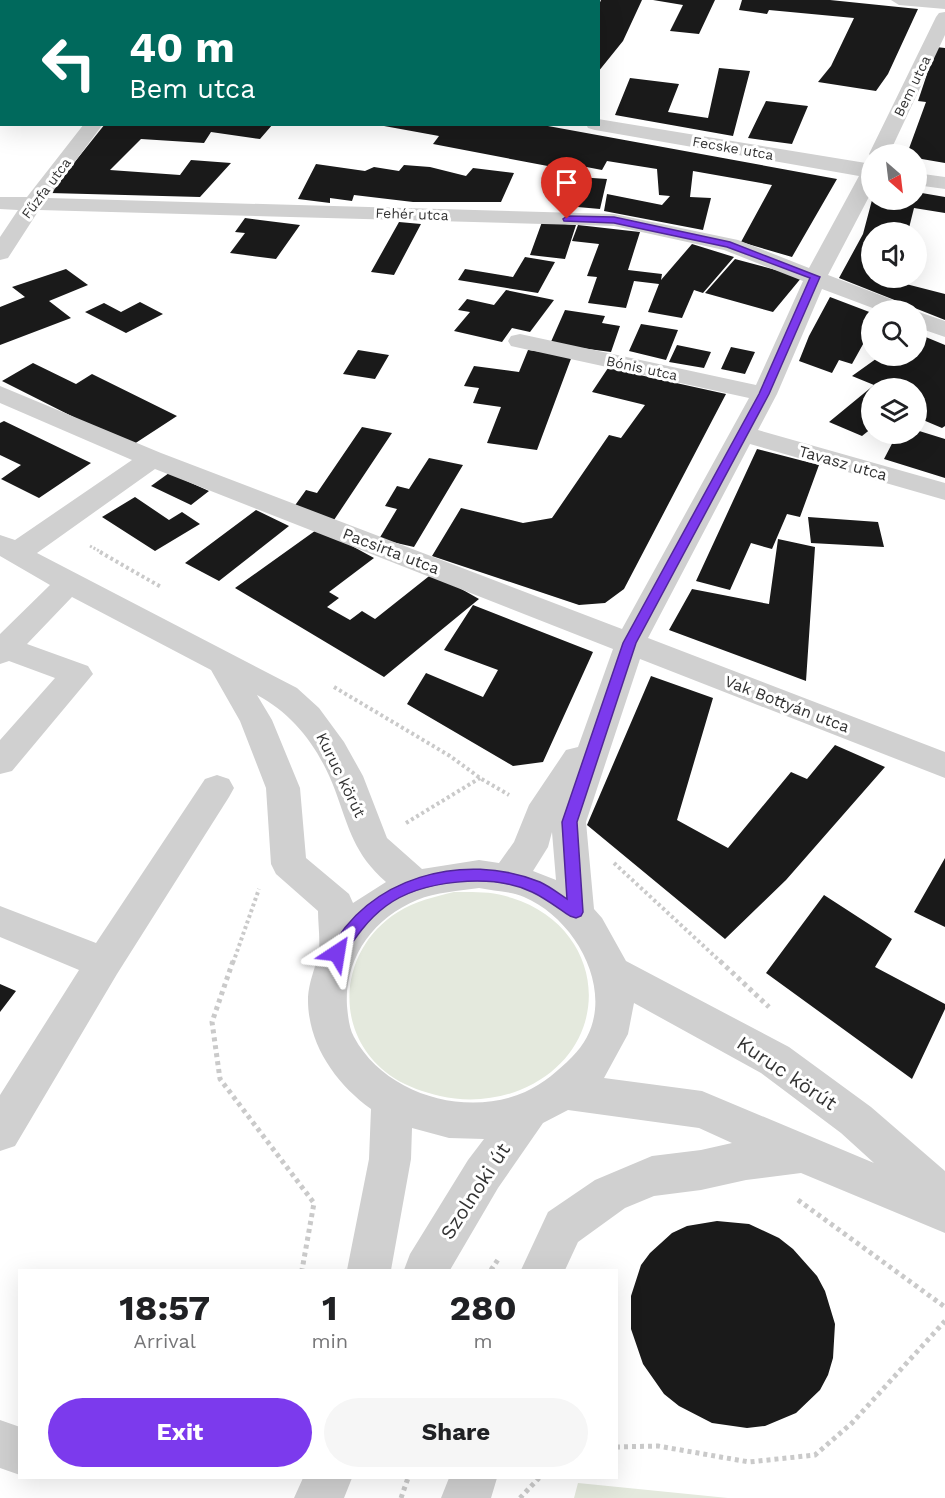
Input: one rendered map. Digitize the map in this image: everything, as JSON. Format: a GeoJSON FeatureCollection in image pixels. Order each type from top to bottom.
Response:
{"type":"FeatureCollection","features":[{"type":"Feature","properties":{"kind":"street"},"geometry":{"type":"LineString","coordinates":[[898,0],[945,4]]}},
{"type":"Feature","properties":{"kind":"street","name":"Bem utca"},"geometry":{"type":"LineString","coordinates":[[884,144],[945,17]]}},
{"type":"Feature","properties":{"kind":"street","name":"Fecske utca"},"geometry":{"type":"LineString","coordinates":[[600,125],[861,165]]}},
{"type":"Feature","properties":{"kind":"street","name":"Fűzfa utca"},"geometry":{"type":"LineString","coordinates":[[0,253],[33,204],[92,126]]}},
{"type":"Feature","properties":{"kind":"street"},"geometry":{"type":"LineString","coordinates":[[927,181],[945,183]]}},
{"type":"Feature","properties":{"kind":"street","name":"Bem utca"},"geometry":{"type":"LineString","coordinates":[[576,912],[569,822],[630,643],[764,394],[816,277],[861,190]]}},
{"type":"Feature","properties":{"kind":"street","name":"Fehér utca"},"geometry":{"type":"LineString","coordinates":[[0,203],[614,220],[730,245],[873,300]]}},
{"type":"Feature","properties":{"kind":"street"},"geometry":{"type":"LineString","coordinates":[[927,323],[945,330]]}},
{"type":"Feature","properties":{"kind":"street","name":"Bónis utca"},"geometry":{"type":"LineString","coordinates":[[520,341],[764,394]]}},
{"type":"Feature","properties":{"kind":"street","name":"Pacsirta utca"},"geometry":{"type":"LineString","coordinates":[[0,394],[152,459],[630,643]]}},
{"type":"Feature","properties":{"kind":"street","name":"Tavasz utca"},"geometry":{"type":"LineString","coordinates":[[741,433],[945,492]]}},
{"type":"Feature","properties":{"kind":"street"},"geometry":{"type":"LineString","coordinates":[[8,549],[152,459]]}},
{"type":"Feature","properties":{"kind":"street","name":"Kuruc körút"},"geometry":{"type":"LineString","coordinates":[[8,549],[286,696],[308,714],[327,740],[350,786],[372,844],[396,869],[415,884]]}},
{"type":"Feature","properties":{"kind":"street"},"geometry":{"type":"LineString","coordinates":[[0,762],[77,674],[3,650],[69,583]]}},
{"type":"Feature","properties":{"kind":"street","name":"Vak Bottyán utca"},"geometry":{"type":"LineString","coordinates":[[630,643],[945,765]]}},
{"type":"Feature","properties":{"kind":"street"},"geometry":{"type":"LineString","coordinates":[[222,663],[256,720],[283,788],[289,864],[336,905],[337,953],[327,993],[333,1034],[355,1072],[392,1102],[435,1119],[482,1122],[527,1113],[566,1091],[592,1065],[608,1035],[615,1003],[612,972],[601,945],[576,912],[536,887],[508,878],[479,874],[415,884],[382,900],[356,924],[337,953]]}},
{"type":"Feature","properties":{"kind":"street","name":"Bem utca"},"geometry":{"type":"LineString","coordinates":[[508,878],[530,847],[542,814],[602,723]]}},
{"type":"Feature","properties":{"kind":"street"},"geometry":{"type":"LineString","coordinates":[[0,1132],[104,963],[217,788]]}},
{"type":"Feature","properties":{"kind":"street"},"geometry":{"type":"LineString","coordinates":[[0,921],[104,963]]}},
{"type":"Feature","properties":{"kind":"street","name":"Kuruc körút"},"geometry":{"type":"LineString","coordinates":[[612,972],[775,1060],[856,1120],[945,1199]]}},
{"type":"Feature","properties":{"kind":"street"},"geometry":{"type":"LineString","coordinates":[[566,1091],[702,1110],[802,1154],[945,1212]]}},
{"type":"Feature","properties":{"kind":"street"},"geometry":{"type":"LineString","coordinates":[[369,1269],[390,1159],[392,1102]]}},
{"type":"Feature","properties":{"kind":"street","name":"Szolnoki út"},"geometry":{"type":"LineString","coordinates":[[427,1269],[483,1174],[527,1113]]}},
{"type":"Feature","properties":{"kind":"street"},"geometry":{"type":"LineString","coordinates":[[543,1269],[562,1227],[610,1194],[652,1176],[701,1170],[746,1160],[802,1154]]}},
{"type":"Feature","properties":{"kind":"street"},"geometry":{"type":"LineString","coordinates":[[0,1444],[18,1449]]}},
{"type":"Feature","properties":{"kind":"street"},"geometry":{"type":"LineString","coordinates":[[466,1498],[473,1479]]}},
{"type":"Feature","properties":{"kind":"path"},"geometry":{"type":"LineString","coordinates":[[326,682],[450,756],[515,799]]}},
{"type":"Feature","properties":{"kind":"path"},"geometry":{"type":"LineString","coordinates":[[404,824],[480,778]]}},
{"type":"Feature","properties":{"kind":"path"},"geometry":{"type":"LineString","coordinates":[[611,860],[773,1010]]}},
{"type":"Feature","properties":{"kind":"path"},"geometry":{"type":"LineString","coordinates":[[260,887],[212,1022],[220,1079],[314,1203],[302,1269]]}},
{"type":"Feature","properties":{"kind":"path"},"geometry":{"type":"LineString","coordinates":[[618,1447],[658,1446],[749,1462],[815,1455],[852,1423],[945,1321]]}},
{"type":"Feature","properties":{"kind":"path"},"geometry":{"type":"LineString","coordinates":[[401,1498],[408,1479]]}},
{"type":"Feature","properties":{"kind":"path"},"geometry":{"type":"LineString","coordinates":[[520,1498],[538,1479]]}},
{"type":"Feature","properties":{"kind":"shaded area"},"geometry":{"type":"Polygon","coordinates":[[[454,892],[498,894],[512,898],[544,914],[568,936],[583,962],[589,991],[585,1020],[573,1048],[551,1072],[520,1090],[501,1096],[460,1099],[410,1087],[394,1078],[374,1061],[359,1040],[351,1017],[350,994],[353,970],[363,948],[378,928],[411,905],[454,892]]]}},
{"type":"Feature","properties":{"kind":"shaded area"},"geometry":{"type":"Polygon","coordinates":[[[578,1483],[728,1498],[574,1498],[578,1483]]]}},
{"type":"Feature","properties":{"kind":"building"},"geometry":{"type":"Polygon","coordinates":[[[601,0],[642,0],[623,41],[600,70],[601,0]]]}},
{"type":"Feature","properties":{"kind":"building"},"geometry":{"type":"Polygon","coordinates":[[[653,0],[715,0],[699,34],[670,31],[683,5],[653,0]]]}},
{"type":"Feature","properties":{"kind":"building"},"geometry":{"type":"Polygon","coordinates":[[[742,0],[830,0],[918,9],[888,74],[876,91],[818,82],[831,66],[854,18],[769,10],[767,14],[739,10],[742,0]]]}},
{"type":"Feature","properties":{"kind":"building"},"geometry":{"type":"Polygon","coordinates":[[[936,47],[945,48],[945,163],[927,160],[927,144],[911,144],[926,102],[918,101],[936,47]]]}},
{"type":"Feature","properties":{"kind":"building"},"geometry":{"type":"Polygon","coordinates":[[[719,68],[750,71],[733,136],[615,115],[630,78],[679,84],[668,112],[708,118],[719,68]]]}},
{"type":"Feature","properties":{"kind":"building"},"geometry":{"type":"Polygon","coordinates":[[[766,101],[808,106],[792,144],[748,138],[766,101]]]}},
{"type":"Feature","properties":{"kind":"building"},"geometry":{"type":"Polygon","coordinates":[[[103,126],[271,126],[260,139],[211,132],[204,143],[141,139],[110,170],[180,175],[191,160],[231,163],[200,197],[50,193],[103,126]]]}},
{"type":"Feature","properties":{"kind":"building"},"geometry":{"type":"Polygon","coordinates":[[[384,126],[548,126],[837,179],[792,257],[741,242],[772,185],[693,171],[690,197],[711,198],[703,230],[604,211],[607,194],[662,205],[670,196],[659,195],[657,169],[607,161],[602,170],[555,161],[553,167],[433,144],[439,136],[384,126]]]}},
{"type":"Feature","properties":{"kind":"building"},"geometry":{"type":"Polygon","coordinates":[[[316,164],[365,171],[374,167],[399,171],[404,165],[430,167],[466,176],[473,168],[514,173],[501,202],[413,202],[354,195],[352,201],[330,198],[330,203],[298,199],[316,164]]]}},
{"type":"Feature","properties":{"kind":"building"},"geometry":{"type":"Polygon","coordinates":[[[563,176],[607,179],[600,209],[555,205],[563,176]]]}},
{"type":"Feature","properties":{"kind":"building"},"geometry":{"type":"Polygon","coordinates":[[[927,194],[945,197],[945,213],[926,210],[927,194]]]}},
{"type":"Feature","properties":{"kind":"building"},"geometry":{"type":"Polygon","coordinates":[[[869,210],[914,210],[910,222],[866,222],[869,210]]]}},
{"type":"Feature","properties":{"kind":"building"},"geometry":{"type":"Polygon","coordinates":[[[245,218],[300,225],[276,259],[230,253],[245,233],[235,232],[245,218]]]}},
{"type":"Feature","properties":{"kind":"building"},"geometry":{"type":"Polygon","coordinates":[[[399,222],[421,224],[394,275],[371,272],[399,222]]]}},
{"type":"Feature","properties":{"kind":"building"},"geometry":{"type":"Polygon","coordinates":[[[542,222],[576,225],[565,259],[530,255],[542,222]]]}},
{"type":"Feature","properties":{"kind":"building"},"geometry":{"type":"Polygon","coordinates":[[[578,225],[640,232],[628,270],[662,274],[661,280],[692,244],[734,257],[703,293],[694,290],[682,318],[648,312],[659,284],[634,281],[626,308],[588,303],[597,277],[587,276],[599,244],[572,241],[578,225]]]}},
{"type":"Feature","properties":{"kind":"building"},"geometry":{"type":"Polygon","coordinates":[[[861,238],[861,287],[839,278],[861,238]]]}},
{"type":"Feature","properties":{"kind":"building"},"geometry":{"type":"Polygon","coordinates":[[[525,257],[555,262],[538,293],[458,280],[465,269],[513,277],[525,257]]]}},
{"type":"Feature","properties":{"kind":"building"},"geometry":{"type":"Polygon","coordinates":[[[735,259],[802,277],[773,312],[705,293],[735,259]]]}},
{"type":"Feature","properties":{"kind":"building"},"geometry":{"type":"Polygon","coordinates":[[[66,269],[88,285],[49,301],[71,318],[0,345],[0,307],[25,297],[12,287],[66,269]]]}},
{"type":"Feature","properties":{"kind":"building"},"geometry":{"type":"Polygon","coordinates":[[[864,288],[922,288],[945,294],[945,320],[927,313],[927,300],[895,300],[864,288]]]}},
{"type":"Feature","properties":{"kind":"building"},"geometry":{"type":"Polygon","coordinates":[[[506,290],[554,300],[530,332],[512,328],[502,342],[454,331],[470,312],[458,310],[467,299],[494,305],[506,290]]]}},
{"type":"Feature","properties":{"kind":"building"},"geometry":{"type":"Polygon","coordinates":[[[830,297],[861,309],[861,348],[852,364],[839,360],[832,373],[799,361],[809,336],[830,297]]]}},
{"type":"Feature","properties":{"kind":"building"},"geometry":{"type":"Polygon","coordinates":[[[140,302],[163,314],[126,333],[85,312],[104,303],[121,312],[140,302]]]}},
{"type":"Feature","properties":{"kind":"building"},"geometry":{"type":"Polygon","coordinates":[[[565,310],[605,316],[602,323],[620,326],[611,352],[550,344],[565,310]]]}},
{"type":"Feature","properties":{"kind":"building"},"geometry":{"type":"Polygon","coordinates":[[[641,324],[678,330],[666,360],[629,351],[641,324]]]}},
{"type":"Feature","properties":{"kind":"building"},"geometry":{"type":"Polygon","coordinates":[[[927,338],[945,345],[945,426],[942,428],[927,422],[927,378],[861,380],[852,376],[866,366],[927,366],[927,338]]]}},
{"type":"Feature","properties":{"kind":"building"},"geometry":{"type":"Polygon","coordinates":[[[677,345],[711,352],[704,368],[669,362],[677,345]]]}},
{"type":"Feature","properties":{"kind":"building"},"geometry":{"type":"Polygon","coordinates":[[[731,347],[755,352],[745,374],[721,369],[731,347]]]}},
{"type":"Feature","properties":{"kind":"building"},"geometry":{"type":"Polygon","coordinates":[[[358,350],[389,355],[375,379],[343,374],[358,350]]]}},
{"type":"Feature","properties":{"kind":"building"},"geometry":{"type":"Polygon","coordinates":[[[528,350],[572,356],[537,450],[487,443],[501,407],[473,403],[479,388],[464,386],[474,366],[519,372],[528,350]]]}},
{"type":"Feature","properties":{"kind":"building"},"geometry":{"type":"Polygon","coordinates":[[[33,363],[76,384],[92,374],[177,416],[131,446],[2,381],[33,363]]]}},
{"type":"Feature","properties":{"kind":"building"},"geometry":{"type":"Polygon","coordinates":[[[608,368],[726,394],[624,589],[605,603],[579,605],[432,556],[461,508],[523,523],[552,518],[609,435],[621,438],[645,405],[592,392],[608,368]]]}},
{"type":"Feature","properties":{"kind":"building"},"geometry":{"type":"Polygon","coordinates":[[[861,396],[861,436],[829,422],[861,396]]]}},
{"type":"Feature","properties":{"kind":"building"},"geometry":{"type":"Polygon","coordinates":[[[4,421],[91,463],[39,498],[1,479],[21,465],[0,455],[0,423],[4,421]]]}},
{"type":"Feature","properties":{"kind":"building"},"geometry":{"type":"Polygon","coordinates":[[[362,427],[392,433],[334,520],[291,511],[306,490],[317,493],[362,427]]]}},
{"type":"Feature","properties":{"kind":"building"},"geometry":{"type":"Polygon","coordinates":[[[927,433],[945,439],[945,478],[884,459],[892,444],[927,444],[927,433]]]}},
{"type":"Feature","properties":{"kind":"building"},"geometry":{"type":"Polygon","coordinates":[[[757,449],[819,465],[800,517],[787,514],[772,549],[751,543],[730,590],[696,581],[757,449]]]}},
{"type":"Feature","properties":{"kind":"building"},"geometry":{"type":"Polygon","coordinates":[[[429,458],[463,465],[414,547],[379,539],[397,509],[385,506],[397,486],[409,489],[429,458]]]}},
{"type":"Feature","properties":{"kind":"building"},"geometry":{"type":"Polygon","coordinates":[[[169,473],[209,491],[191,505],[151,486],[169,473]]]}},
{"type":"Feature","properties":{"kind":"building"},"geometry":{"type":"Polygon","coordinates":[[[135,497],[169,520],[182,512],[200,524],[155,551],[102,517],[135,497]]]}},
{"type":"Feature","properties":{"kind":"building"},"geometry":{"type":"Polygon","coordinates":[[[256,510],[289,526],[219,581],[185,563],[256,510]]]}},
{"type":"Feature","properties":{"kind":"building"},"geometry":{"type":"Polygon","coordinates":[[[808,517],[878,522],[884,547],[811,543],[808,517]]]}},
{"type":"Feature","properties":{"kind":"building"},"geometry":{"type":"Polygon","coordinates":[[[319,528],[374,558],[329,592],[339,598],[327,607],[350,620],[362,611],[375,619],[433,573],[479,599],[384,677],[235,588],[319,528]]]}},
{"type":"Feature","properties":{"kind":"building"},"geometry":{"type":"Polygon","coordinates":[[[778,539],[815,547],[806,681],[669,630],[692,589],[769,604],[778,539]]]}},
{"type":"Feature","properties":{"kind":"building"},"geometry":{"type":"Polygon","coordinates":[[[473,605],[593,652],[543,762],[513,766],[407,704],[426,673],[483,697],[498,670],[444,650],[473,605]]]}},
{"type":"Feature","properties":{"kind":"building"},"geometry":{"type":"Polygon","coordinates":[[[651,676],[713,698],[677,820],[728,848],[791,772],[807,779],[835,745],[885,767],[786,880],[725,939],[587,825],[651,676]]]}},
{"type":"Feature","properties":{"kind":"building"},"geometry":{"type":"Polygon","coordinates":[[[945,858],[945,927],[914,912],[945,858]]]}},
{"type":"Feature","properties":{"kind":"building"},"geometry":{"type":"Polygon","coordinates":[[[824,895],[892,939],[875,967],[945,1004],[945,1009],[912,1079],[766,973],[824,895]]]}},
{"type":"Feature","properties":{"kind":"building"},"geometry":{"type":"Polygon","coordinates":[[[0,984],[16,991],[0,1012],[0,984]]]}},
{"type":"Feature","properties":{"kind":"building"},"geometry":{"type":"Polygon","coordinates":[[[717,1221],[749,1224],[779,1238],[793,1249],[817,1276],[825,1291],[835,1324],[833,1358],[820,1390],[796,1413],[765,1426],[747,1428],[712,1423],[679,1406],[664,1394],[643,1364],[631,1329],[631,1296],[641,1265],[650,1253],[672,1233],[687,1226],[717,1221]]]}},
{"type":"Feature","properties":{"kind":"route"},"geometry":{"type":"LineString","coordinates":[[337,953],[356,924],[382,900],[415,884],[479,874],[508,878],[536,887],[576,912],[569,822],[630,643],[764,394],[816,277],[730,245],[614,220],[567,219]]}}]}
